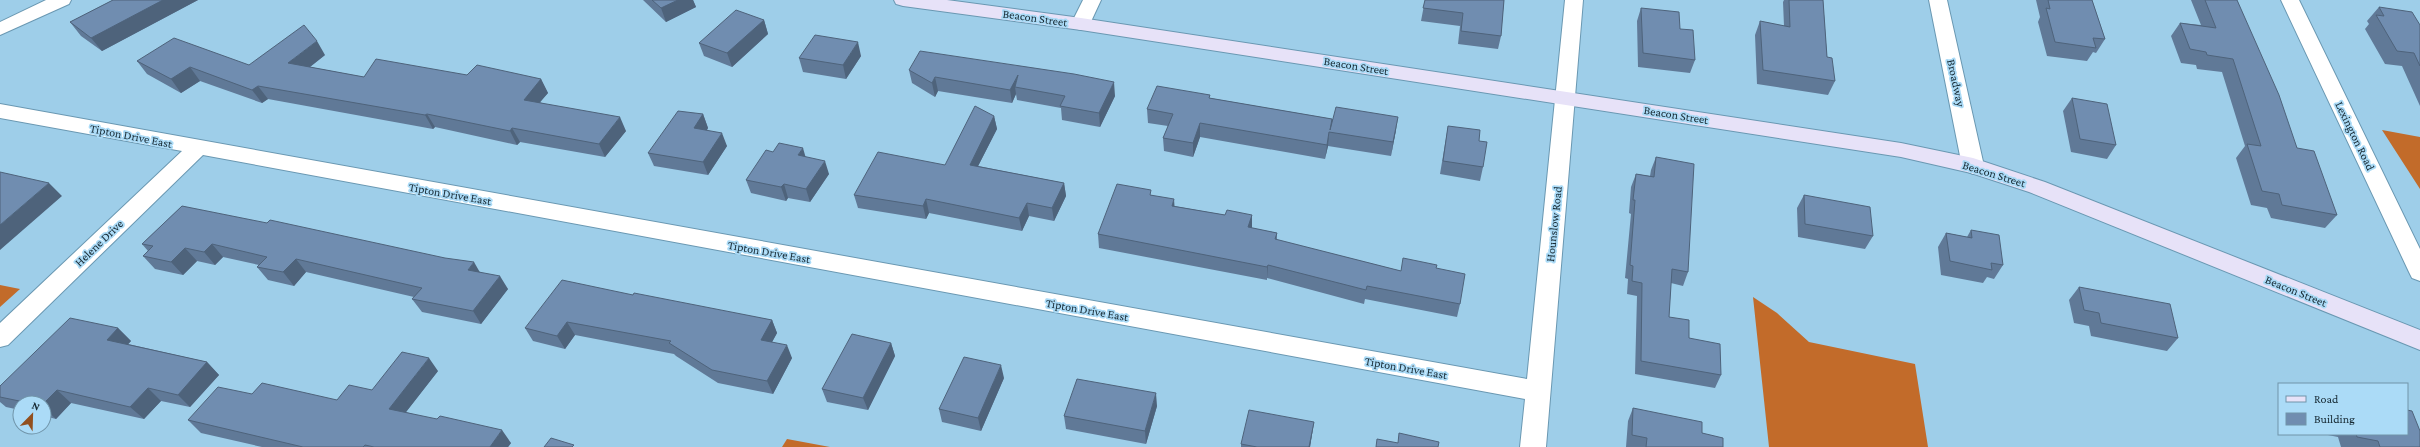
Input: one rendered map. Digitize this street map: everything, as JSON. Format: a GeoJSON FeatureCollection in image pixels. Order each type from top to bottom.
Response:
{"type":"FeatureCollection","features":[{"type":"Feature","properties":{"kind":"street"},"geometry":{"type":"LineString","coordinates":[[0,29],[62,0]]}},
{"type":"Feature","properties":{"kind":"street","name":"Beacon Street"},"geometry":{"type":"LineString","coordinates":[[903,0],[1081,24],[1566,97],[1901,150],[1973,166],[2037,187],[2184,244],[2420,340]]}},
{"type":"Feature","properties":{"kind":"street"},"geometry":{"type":"LineString","coordinates":[[1081,24],[1092,0]]}},
{"type":"Feature","properties":{"kind":"street","name":"Hounslow Road"},"geometry":{"type":"LineString","coordinates":[[1533,447],[1574,0]]}},
{"type":"Feature","properties":{"kind":"street","name":"Broadway"},"geometry":{"type":"LineString","coordinates":[[1938,0],[1973,166]]}},
{"type":"Feature","properties":{"kind":"street","name":"Lexington Road"},"geometry":{"type":"LineString","coordinates":[[2290,0],[2420,272]]}},
{"type":"Feature","properties":{"kind":"street","name":"Tipton Drive East"},"geometry":{"type":"LineString","coordinates":[[0,111],[1537,392]]}},
{"type":"Feature","properties":{"kind":"street","name":"Helene Drive"},"geometry":{"type":"LineString","coordinates":[[0,338],[198,148]]}},
{"type":"Feature","properties":{"kind":"shaded area"},"geometry":{"type":"Polygon","coordinates":[[[2382,130],[2420,137],[2420,189],[2382,130]]]}},
{"type":"Feature","properties":{"kind":"shaded area"},"geometry":{"type":"Polygon","coordinates":[[[0,285],[20,289],[0,307],[0,285]]]}},
{"type":"Feature","properties":{"kind":"shaded area"},"geometry":{"type":"Polygon","coordinates":[[[1753,297],[1777,313],[1809,342],[1915,364],[1928,447],[1769,447],[1753,297]]]}},
{"type":"Feature","properties":{"kind":"shaded area"},"geometry":{"type":"Polygon","coordinates":[[[787,439],[830,447],[782,447],[787,439]]]}},
{"type":"Feature","properties":{"kind":"building"},"geometry":{"type":"Polygon","coordinates":[[[113,0],[163,0],[91,38],[70,22],[113,0]]]}},
{"type":"Feature","properties":{"kind":"building"},"geometry":{"type":"Polygon","coordinates":[[[652,0],[678,0],[661,8],[652,0]]]}},
{"type":"Feature","properties":{"kind":"building"},"geometry":{"type":"Polygon","coordinates":[[[1425,0],[1504,0],[1501,36],[1461,31],[1463,13],[1423,8],[1425,0]]]}},
{"type":"Feature","properties":{"kind":"building"},"geometry":{"type":"Polygon","coordinates":[[[1789,0],[1823,0],[1827,57],[1832,58],[1835,81],[1763,70],[1760,21],[1790,27],[1789,0]]]}},
{"type":"Feature","properties":{"kind":"building"},"geometry":{"type":"Polygon","coordinates":[[[2048,0],[2092,0],[2105,39],[2093,38],[2096,48],[2055,42],[2046,8],[2050,9],[2048,0]]]}},
{"type":"Feature","properties":{"kind":"building"},"geometry":{"type":"Polygon","coordinates":[[[2205,0],[2237,0],[2279,95],[2297,148],[2314,151],[2337,215],[2282,205],[2279,194],[2262,191],[2247,144],[2261,146],[2233,59],[2207,55],[2206,52],[2190,49],[2180,23],[2216,28],[2205,0]]]}},
{"type":"Feature","properties":{"kind":"building"},"geometry":{"type":"Polygon","coordinates":[[[2379,7],[2412,12],[2420,25],[2420,66],[2414,53],[2397,51],[2376,15],[2384,16],[2379,7]]]}},
{"type":"Feature","properties":{"kind":"building"},"geometry":{"type":"Polygon","coordinates":[[[1641,8],[1679,12],[1680,29],[1693,30],[1695,60],[1643,53],[1641,8]]]}},
{"type":"Feature","properties":{"kind":"building"},"geometry":{"type":"Polygon","coordinates":[[[736,10],[764,20],[727,53],[699,43],[736,10]]]}},
{"type":"Feature","properties":{"kind":"building"},"geometry":{"type":"Polygon","coordinates":[[[304,25],[317,41],[288,63],[364,77],[376,59],[467,75],[477,65],[541,79],[524,100],[620,117],[599,144],[512,128],[510,131],[427,114],[425,115],[258,86],[252,90],[190,67],[171,79],[137,61],[174,38],[249,65],[304,25]]]}},
{"type":"Feature","properties":{"kind":"building"},"geometry":{"type":"Polygon","coordinates":[[[815,35],[858,42],[843,65],[799,58],[815,35]]]}},
{"type":"Feature","properties":{"kind":"building"},"geometry":{"type":"Polygon","coordinates":[[[920,51],[1074,74],[1114,82],[1099,113],[1060,106],[1065,96],[1015,87],[1018,75],[1010,90],[935,77],[932,83],[909,70],[920,51]]]}},
{"type":"Feature","properties":{"kind":"building"},"geometry":{"type":"Polygon","coordinates":[[[1157,86],[1210,95],[1209,98],[1332,119],[1330,130],[1336,107],[1398,117],[1393,142],[1329,132],[1327,145],[1200,123],[1193,143],[1163,138],[1173,114],[1147,109],[1157,86]]]}},
{"type":"Feature","properties":{"kind":"building"},"geometry":{"type":"Polygon","coordinates":[[[2072,98],[2107,104],[2116,145],[2080,139],[2072,98]]]}},
{"type":"Feature","properties":{"kind":"building"},"geometry":{"type":"Polygon","coordinates":[[[975,106],[994,116],[970,165],[1064,183],[1052,208],[1027,203],[1019,218],[926,199],[923,206],[854,195],[878,152],[945,165],[975,106]]]}},
{"type":"Feature","properties":{"kind":"building"},"geometry":{"type":"Polygon","coordinates":[[[678,111],[703,114],[694,128],[722,133],[703,162],[648,153],[678,111]]]}},
{"type":"Feature","properties":{"kind":"building"},"geometry":{"type":"Polygon","coordinates":[[[1448,126],[1480,130],[1479,141],[1487,142],[1483,167],[1443,161],[1448,126]]]}},
{"type":"Feature","properties":{"kind":"building"},"geometry":{"type":"Polygon","coordinates":[[[779,143],[803,148],[798,155],[825,161],[806,189],[784,184],[781,187],[746,180],[766,150],[773,152],[779,143]]]}},
{"type":"Feature","properties":{"kind":"building"},"geometry":{"type":"Polygon","coordinates":[[[1656,157],[1694,164],[1688,272],[1672,269],[1669,317],[1689,320],[1689,338],[1720,344],[1721,375],[1641,361],[1642,283],[1632,281],[1633,266],[1630,265],[1635,200],[1633,200],[1636,174],[1654,177],[1656,157]]]}},
{"type":"Feature","properties":{"kind":"building"},"geometry":{"type":"Polygon","coordinates":[[[0,172],[49,183],[0,225],[0,172]]]}},
{"type":"Feature","properties":{"kind":"building"},"geometry":{"type":"Polygon","coordinates":[[[1117,184],[1151,190],[1150,195],[1174,199],[1172,206],[1225,215],[1227,210],[1252,215],[1248,227],[1277,233],[1275,239],[1401,271],[1403,258],[1437,265],[1436,268],[1465,274],[1460,304],[1367,286],[1366,290],[1268,265],[1267,267],[1098,234],[1117,184]]]}},
{"type":"Feature","properties":{"kind":"building"},"geometry":{"type":"Polygon","coordinates":[[[1804,195],[1870,207],[1873,236],[1805,224],[1804,195]]]}},
{"type":"Feature","properties":{"kind":"building"},"geometry":{"type":"Polygon","coordinates":[[[182,206],[267,223],[270,220],[445,258],[474,262],[468,270],[500,276],[473,311],[412,299],[422,288],[296,259],[283,272],[257,267],[267,257],[212,244],[204,252],[185,248],[171,262],[143,256],[153,246],[142,244],[182,206]]]}},
{"type":"Feature","properties":{"kind":"building"},"geometry":{"type":"Polygon","coordinates":[[[1971,230],[1999,235],[2003,265],[1991,263],[1992,270],[1950,261],[1946,233],[1972,238],[1971,230]]]}},
{"type":"Feature","properties":{"kind":"building"},"geometry":{"type":"Polygon","coordinates":[[[562,280],[633,295],[634,293],[772,320],[761,340],[787,345],[767,381],[712,370],[669,343],[671,341],[567,322],[557,336],[525,328],[562,280]]]}},
{"type":"Feature","properties":{"kind":"building"},"geometry":{"type":"Polygon","coordinates":[[[2079,287],[2170,304],[2178,338],[2101,323],[2099,313],[2084,310],[2079,287]]]}},
{"type":"Feature","properties":{"kind":"building"},"geometry":{"type":"Polygon","coordinates":[[[70,318],[118,328],[107,340],[207,362],[178,395],[148,388],[130,407],[57,390],[52,395],[12,395],[12,399],[0,397],[0,386],[70,318]]]}},
{"type":"Feature","properties":{"kind":"building"},"geometry":{"type":"Polygon","coordinates":[[[852,334],[891,343],[863,398],[822,389],[852,334]]]}},
{"type":"Feature","properties":{"kind":"building"},"geometry":{"type":"Polygon","coordinates":[[[402,352],[429,358],[389,409],[437,419],[440,416],[502,430],[490,447],[374,447],[365,445],[363,447],[303,447],[188,420],[218,387],[252,394],[262,383],[337,400],[349,385],[372,390],[402,352]]]}},
{"type":"Feature","properties":{"kind":"building"},"geometry":{"type":"Polygon","coordinates":[[[964,357],[1001,365],[978,418],[939,409],[964,357]]]}},
{"type":"Feature","properties":{"kind":"building"},"geometry":{"type":"Polygon","coordinates":[[[1077,379],[1156,393],[1145,431],[1064,416],[1077,379]]]}},
{"type":"Feature","properties":{"kind":"building"},"geometry":{"type":"Polygon","coordinates":[[[1633,408],[1702,422],[1702,433],[1723,438],[1723,447],[1646,447],[1647,438],[1632,435],[1633,408]]]}},
{"type":"Feature","properties":{"kind":"building"},"geometry":{"type":"Polygon","coordinates":[[[1249,410],[1314,422],[1309,447],[1257,447],[1241,444],[1249,410]]]}},
{"type":"Feature","properties":{"kind":"building"},"geometry":{"type":"Polygon","coordinates":[[[2408,410],[2412,411],[2420,431],[2420,447],[2380,447],[2378,441],[2357,437],[2356,435],[2408,435],[2408,410]]]}},
{"type":"Feature","properties":{"kind":"building"},"geometry":{"type":"Polygon","coordinates":[[[1399,433],[1439,442],[1438,447],[1376,447],[1377,439],[1398,443],[1399,433]]]}},
{"type":"Feature","properties":{"kind":"building"},"geometry":{"type":"Polygon","coordinates":[[[551,438],[574,445],[572,447],[544,447],[551,438]]]}}]}
